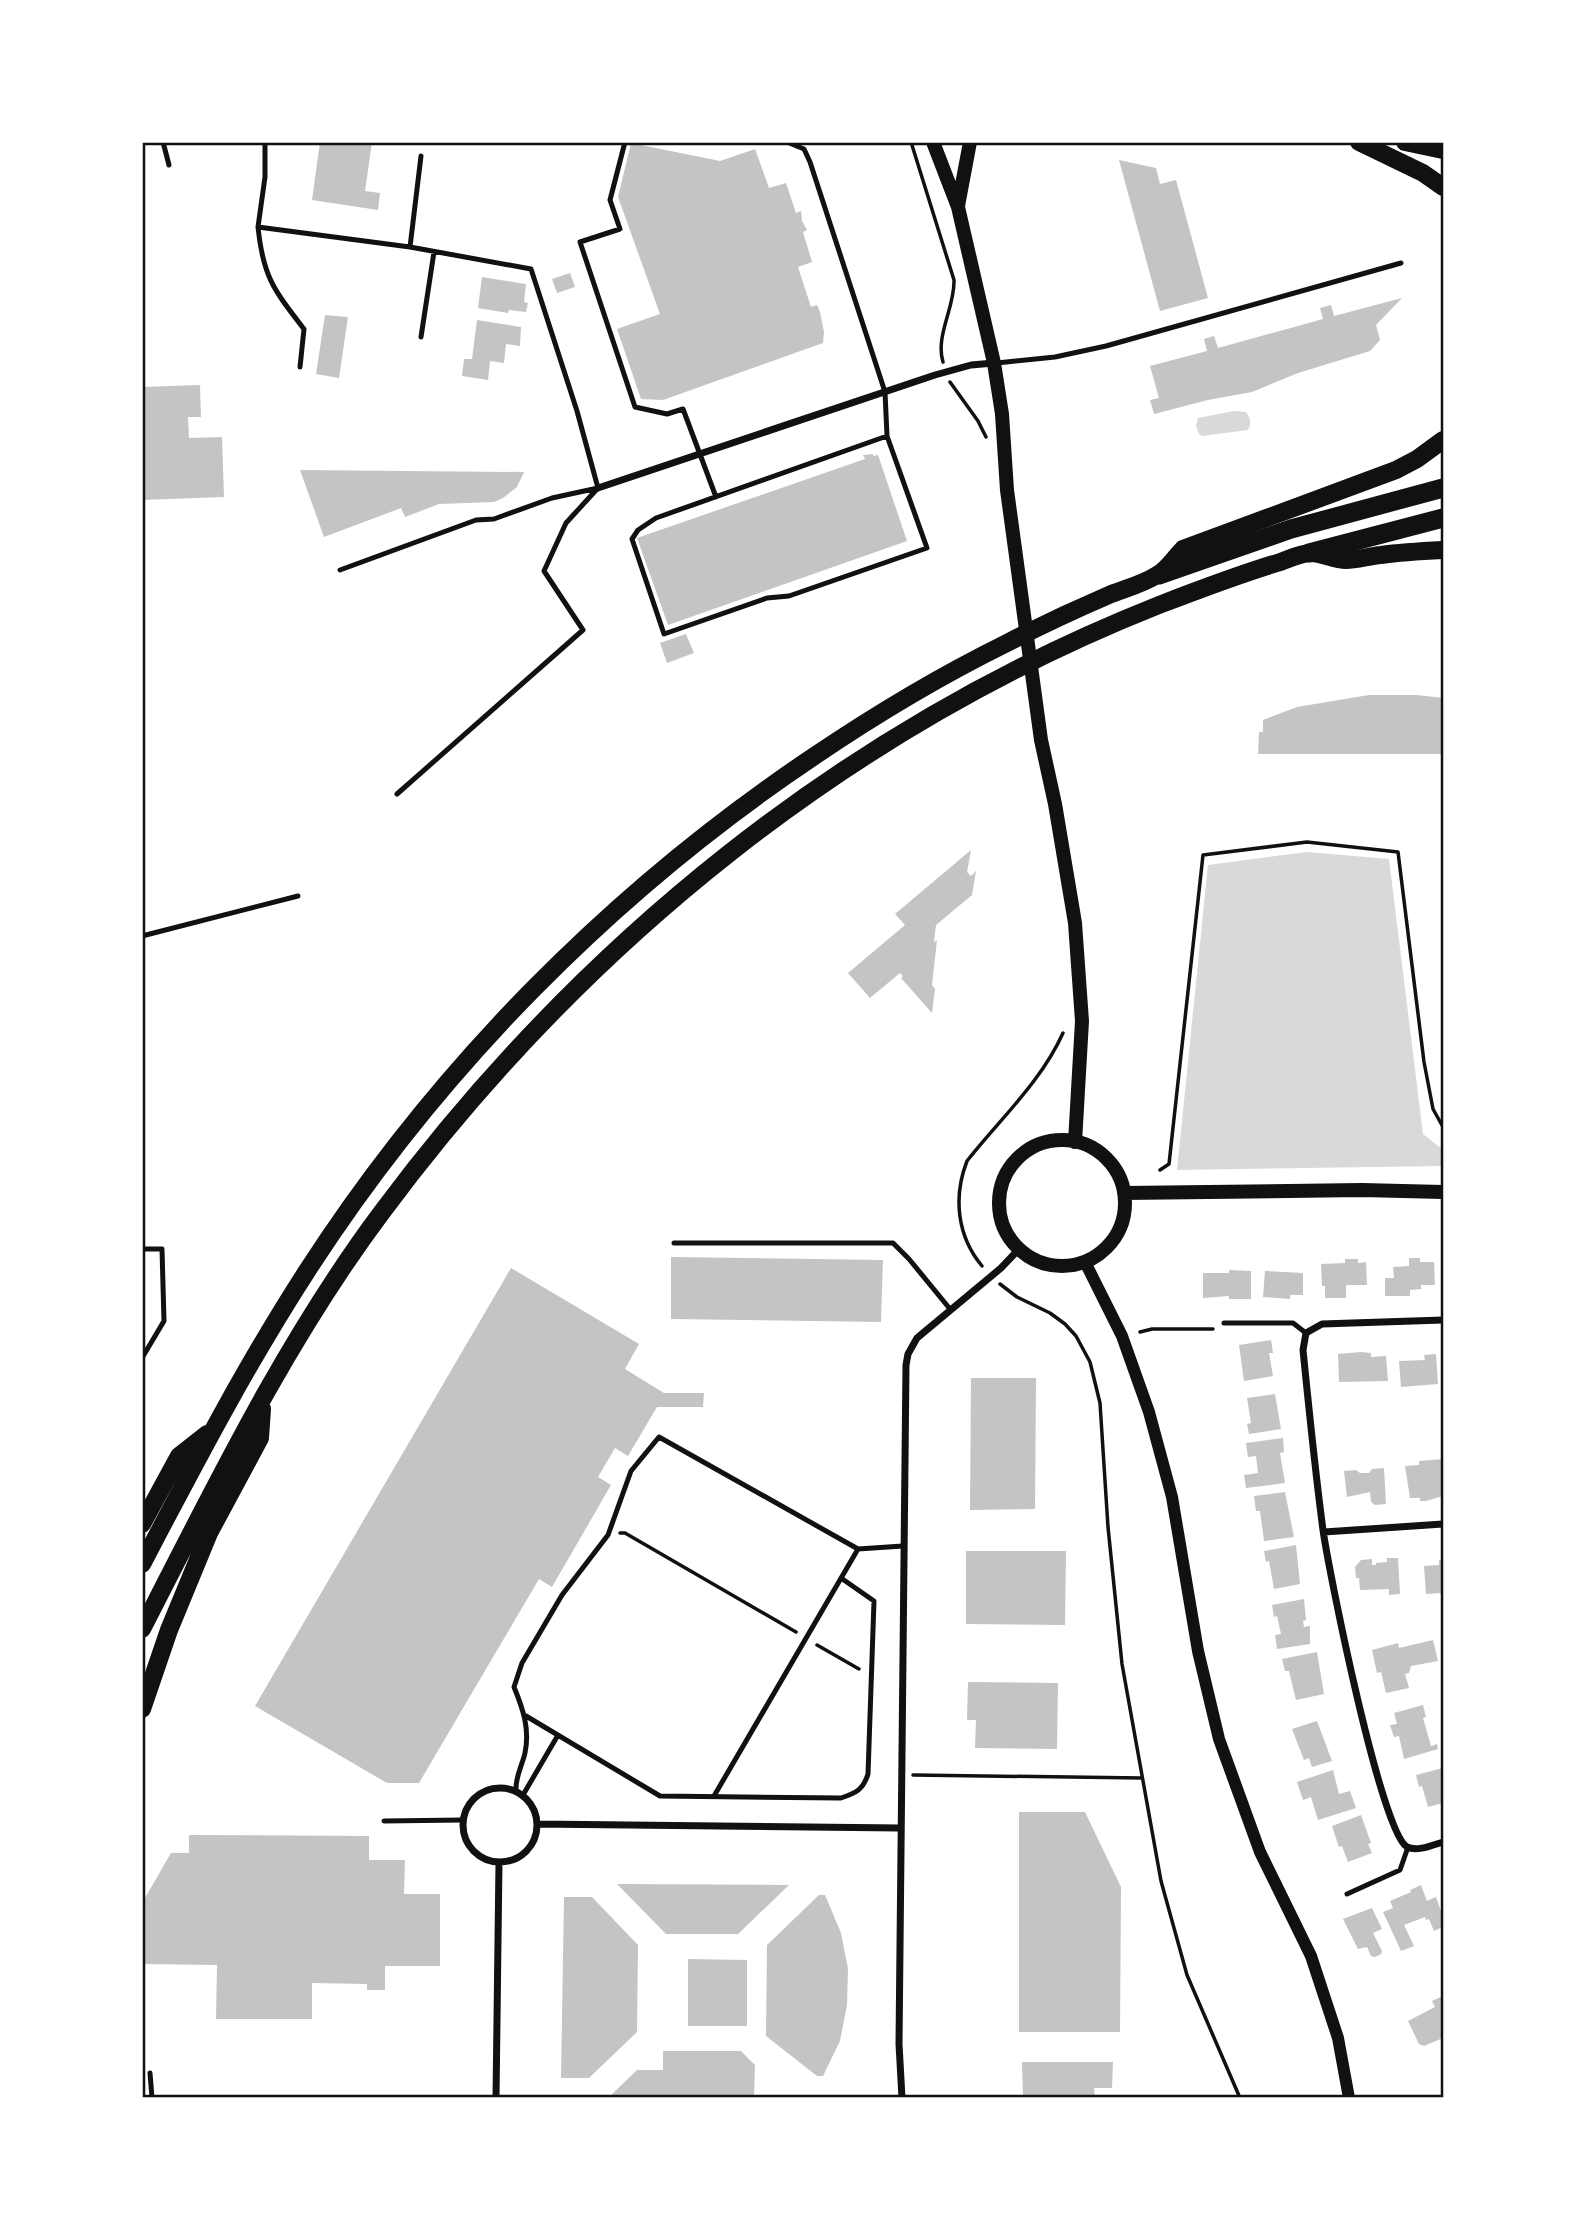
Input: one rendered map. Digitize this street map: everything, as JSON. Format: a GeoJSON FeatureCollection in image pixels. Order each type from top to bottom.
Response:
{"type":"FeatureCollection","features":[{"type":"Feature","properties":{"kind":"highway"},"geometry":{"type":"LineString","coordinates":[[1359,142],[1423,173],[1443,187]]}},
{"type":"Feature","properties":{"kind":"highway"},"geometry":{"type":"LineString","coordinates":[[1405,142],[1443,150]]}},
{"type":"Feature","properties":{"kind":"highway"},"geometry":{"type":"LineString","coordinates":[[1159,575],[1183,549],[1396,470],[1443,440]]}},
{"type":"Feature","properties":{"kind":"highway"},"geometry":{"type":"LineString","coordinates":[[142,1564],[213,1430],[307,1271],[379,1168],[474,1053],[611,913],[671,862],[769,787],[854,730],[1006,643],[1070,612],[1159,575],[1291,529],[1443,488]]}},
{"type":"Feature","properties":{"kind":"highway"},"geometry":{"type":"LineString","coordinates":[[142,1629],[232,1456],[298,1338],[381,1213],[460,1112],[517,1048],[592,971],[691,884],[824,783],[933,715],[1002,677],[1144,611],[1250,571],[1443,518]]}},
{"type":"Feature","properties":{"kind":"highway"},"geometry":{"type":"LineString","coordinates":[[1309,553],[1344,560],[1443,550]]}},
{"type":"Feature","properties":{"kind":"highway"},"geometry":{"type":"LineString","coordinates":[[142,1709],[169,1630],[209,1533],[260,1438],[262,1404]]}},
{"type":"Feature","properties":{"kind":"highway"},"geometry":{"type":"LineString","coordinates":[[142,1524],[179,1456],[213,1430]]}},
{"type":"Feature","properties":{"kind":"main road"},"geometry":{"type":"LineString","coordinates":[[933,142],[958,207],[994,363],[1002,414],[1007,490],[1041,740],[1076,923],[1082,1021],[1075,1142]]}},
{"type":"Feature","properties":{"kind":"main road"},"geometry":{"type":"LineString","coordinates":[[958,207],[970,142]]}},
{"type":"Feature","properties":{"kind":"main road"},"geometry":{"type":"LineString","coordinates":[[1052,1140],[1075,1142],[1093,1148],[1108,1160],[1119,1175],[1125,1193],[1124,1214],[1117,1234],[1103,1251],[1085,1262],[1068,1266],[1050,1265],[1033,1259],[1018,1249],[1005,1230],[999,1207],[1002,1184],[1013,1164],[1030,1149],[1052,1140]]}},
{"type":"Feature","properties":{"kind":"main road"},"geometry":{"type":"LineString","coordinates":[[1125,1193],[1443,1192]]}},
{"type":"Feature","properties":{"kind":"street"},"geometry":{"type":"LineString","coordinates":[[598,488],[945,372],[971,365],[994,363]]}},
{"type":"Feature","properties":{"kind":"street"},"geometry":{"type":"LineString","coordinates":[[902,2098],[899,2044],[900,1775],[905,1381],[908,1354],[917,1338],[991,1276],[1018,1249]]}},
{"type":"Feature","properties":{"kind":"street"},"geometry":{"type":"LineString","coordinates":[[1085,1262],[1122,1336],[1149,1412],[1172,1497],[1198,1651],[1219,1739],[1260,1852],[1311,1956],[1338,2038],[1349,2098]]}},
{"type":"Feature","properties":{"kind":"street"},"geometry":{"type":"LineString","coordinates":[[1443,1320],[1322,1324],[1306,1333],[1303,1350],[1324,1532],[1351,1671],[1380,1786],[1401,1840],[1408,1847],[1418,1849],[1443,1842]]}},
{"type":"Feature","properties":{"kind":"street"},"geometry":{"type":"LineString","coordinates":[[1324,1532],[1443,1524]]}},
{"type":"Feature","properties":{"kind":"street"},"geometry":{"type":"LineString","coordinates":[[495,1787],[520,1793],[534,1808],[537,1824],[536,1837],[524,1853],[513,1860],[499,1863],[474,1852],[463,1834],[467,1807],[482,1792],[495,1787]]}},
{"type":"Feature","properties":{"kind":"street"},"geometry":{"type":"LineString","coordinates":[[537,1824],[900,1828]]}},
{"type":"Feature","properties":{"kind":"street"},"geometry":{"type":"LineString","coordinates":[[496,2098],[499,1863]]}},
{"type":"Feature","properties":{"kind":"lane"},"geometry":{"type":"LineString","coordinates":[[163,142],[169,165]]}},
{"type":"Feature","properties":{"kind":"lane"},"geometry":{"type":"LineString","coordinates":[[265,142],[265,177],[258,227],[261,258],[274,290],[304,329],[300,367]]}},
{"type":"Feature","properties":{"kind":"lane"},"geometry":{"type":"LineString","coordinates":[[625,142],[610,200],[620,229],[580,242],[635,407],[667,414],[683,409],[716,497]]}},
{"type":"Feature","properties":{"kind":"lane"},"geometry":{"type":"LineString","coordinates":[[787,142],[804,149],[810,162],[885,392],[887,436],[927,548],[789,596],[767,598],[664,634],[632,539],[638,530],[656,518],[887,436]]}},
{"type":"Feature","properties":{"kind":"lane"},"geometry":{"type":"LineString","coordinates":[[410,247],[421,156]]}},
{"type":"Feature","properties":{"kind":"lane"},"geometry":{"type":"LineString","coordinates":[[258,227],[410,247],[531,269],[577,411],[598,488]]}},
{"type":"Feature","properties":{"kind":"lane"},"geometry":{"type":"LineString","coordinates":[[421,337],[433,252]]}},
{"type":"Feature","properties":{"kind":"lane"},"geometry":{"type":"LineString","coordinates":[[994,363],[1055,358],[1106,346],[1401,263]]}},
{"type":"Feature","properties":{"kind":"lane"},"geometry":{"type":"LineString","coordinates":[[340,570],[476,520],[494,519],[552,498],[598,488]]}},
{"type":"Feature","properties":{"kind":"lane"},"geometry":{"type":"LineString","coordinates":[[397,794],[583,630],[544,571],[566,523],[598,488]]}},
{"type":"Feature","properties":{"kind":"lane"},"geometry":{"type":"LineString","coordinates":[[142,936],[298,895]]}},
{"type":"Feature","properties":{"kind":"lane"},"geometry":{"type":"LineString","coordinates":[[674,1243],[892,1243],[909,1259],[950,1309]]}},
{"type":"Feature","properties":{"kind":"lane"},"geometry":{"type":"LineString","coordinates":[[142,1249],[162,1249],[164,1321],[142,1358]]}},
{"type":"Feature","properties":{"kind":"lane"},"geometry":{"type":"LineString","coordinates":[[1224,1323],[1293,1323],[1306,1333]]}},
{"type":"Feature","properties":{"kind":"lane"},"geometry":{"type":"LineString","coordinates":[[520,1793],[515,1782],[526,1751],[526,1716],[514,1687],[522,1663],[562,1595],[608,1535],[631,1471],[659,1437],[858,1549],[903,1546]]}},
{"type":"Feature","properties":{"kind":"lane"},"geometry":{"type":"LineString","coordinates":[[714,1796],[858,1549]]}},
{"type":"Feature","properties":{"kind":"lane"},"geometry":{"type":"LineString","coordinates":[[526,1716],[660,1796],[841,1798],[858,1792],[868,1774],[874,1601],[841,1578]]}},
{"type":"Feature","properties":{"kind":"lane"},"geometry":{"type":"LineString","coordinates":[[520,1793],[558,1735]]}},
{"type":"Feature","properties":{"kind":"lane"},"geometry":{"type":"LineString","coordinates":[[384,1821],[463,1820]]}},
{"type":"Feature","properties":{"kind":"lane"},"geometry":{"type":"LineString","coordinates":[[1347,1894],[1400,1870],[1408,1847]]}},
{"type":"Feature","properties":{"kind":"lane"},"geometry":{"type":"LineString","coordinates":[[150,2073],[152,2098]]}},
{"type":"Feature","properties":{"kind":"path"},"geometry":{"type":"LineString","coordinates":[[911,142],[954,280],[953,302],[940,351],[945,372],[953,389],[982,428],[988,445]]}},
{"type":"Feature","properties":{"kind":"path"},"geometry":{"type":"LineString","coordinates":[[1160,1170],[1169,1164],[1203,855],[1307,842],[1398,852],[1424,1062],[1433,1109],[1443,1127]]}},
{"type":"Feature","properties":{"kind":"path"},"geometry":{"type":"LineString","coordinates":[[1064,1032],[1055,1052],[1028,1089],[967,1161],[962,1175],[959,1215],[963,1233],[974,1256],[991,1276],[1017,1297],[1050,1313],[1065,1324],[1076,1336],[1090,1362],[1100,1403],[1108,1527],[1122,1664],[1161,1881],[1187,1975],[1240,2098]]}},
{"type":"Feature","properties":{"kind":"path"},"geometry":{"type":"LineString","coordinates":[[1140,1332],[1152,1329],[1214,1329],[1224,1323]]}},
{"type":"Feature","properties":{"kind":"path"},"geometry":{"type":"LineString","coordinates":[[608,1535],[625,1533],[871,1676]]}},
{"type":"Feature","properties":{"kind":"path"},"geometry":{"type":"LineString","coordinates":[[900,1775],[1142,1778]]}},
{"type":"Feature","properties":{"kind":"shaded area"},"geometry":{"type":"Polygon","coordinates":[[[1234,411],[1246,412],[1249,416],[1248,430],[1202,436],[1199,434],[1196,426],[1198,418],[1234,411]]]}},
{"type":"Feature","properties":{"kind":"shaded area"},"geometry":{"type":"Polygon","coordinates":[[[1307,852],[1389,859],[1423,1134],[1442,1149],[1443,1166],[1177,1170],[1208,865],[1307,852]]]}},
{"type":"Feature","properties":{"kind":"building"},"geometry":{"type":"Polygon","coordinates":[[[320,142],[372,142],[365,191],[380,193],[378,210],[312,200],[320,142]]]}},
{"type":"Feature","properties":{"kind":"building"},"geometry":{"type":"Polygon","coordinates":[[[631,143],[720,161],[755,149],[769,188],[786,183],[796,213],[801,211],[807,230],[803,232],[812,262],[798,267],[811,307],[817,305],[820,312],[823,343],[663,400],[641,399],[617,329],[660,314],[618,197],[631,143]]]}},
{"type":"Feature","properties":{"kind":"building"},"geometry":{"type":"Polygon","coordinates":[[[1119,160],[1156,168],[1160,184],[1176,180],[1208,298],[1160,311],[1119,160]]]}},
{"type":"Feature","properties":{"kind":"building"},"geometry":{"type":"Polygon","coordinates":[[[570,273],[575,287],[557,293],[552,279],[570,273]]]}},
{"type":"Feature","properties":{"kind":"building"},"geometry":{"type":"Polygon","coordinates":[[[482,277],[526,284],[526,312],[509,310],[508,313],[478,308],[482,277]]]}},
{"type":"Feature","properties":{"kind":"building"},"geometry":{"type":"Polygon","coordinates":[[[1402,298],[1376,325],[1380,340],[1370,351],[1298,373],[1252,392],[1154,414],[1150,400],[1159,398],[1150,366],[1207,351],[1204,339],[1214,336],[1218,348],[1323,319],[1320,308],[1331,305],[1334,316],[1402,298]]]}},
{"type":"Feature","properties":{"kind":"building"},"geometry":{"type":"Polygon","coordinates":[[[325,315],[348,317],[339,378],[316,374],[325,315]]]}},
{"type":"Feature","properties":{"kind":"building"},"geometry":{"type":"Polygon","coordinates":[[[477,320],[521,327],[520,346],[506,344],[504,363],[490,361],[488,380],[462,376],[464,359],[472,359],[477,320]]]}},
{"type":"Feature","properties":{"kind":"building"},"geometry":{"type":"Polygon","coordinates":[[[200,385],[201,417],[188,417],[189,438],[222,437],[224,497],[142,500],[142,387],[200,385]]]}},
{"type":"Feature","properties":{"kind":"building"},"geometry":{"type":"Polygon","coordinates":[[[863,455],[878,455],[907,541],[668,625],[637,538],[865,459],[863,455]]]}},
{"type":"Feature","properties":{"kind":"building"},"geometry":{"type":"Polygon","coordinates":[[[300,470],[524,472],[517,487],[494,502],[439,504],[405,517],[401,508],[324,537],[300,470]]]}},
{"type":"Feature","properties":{"kind":"building"},"geometry":{"type":"Polygon","coordinates":[[[686,634],[694,653],[667,663],[660,643],[686,634]]]}},
{"type":"Feature","properties":{"kind":"building"},"geometry":{"type":"Polygon","coordinates":[[[1369,695],[1443,698],[1443,754],[1258,754],[1259,732],[1263,732],[1263,720],[1297,707],[1369,695]]]}},
{"type":"Feature","properties":{"kind":"building"},"geometry":{"type":"Polygon","coordinates":[[[971,850],[967,872],[971,876],[976,871],[972,895],[936,925],[932,1013],[901,978],[903,976],[900,973],[870,998],[848,973],[905,925],[895,914],[971,850]]]}},
{"type":"Feature","properties":{"kind":"building"},"geometry":{"type":"Polygon","coordinates":[[[671,1257],[883,1260],[881,1322],[671,1319],[671,1257]]]}},
{"type":"Feature","properties":{"kind":"building"},"geometry":{"type":"Polygon","coordinates":[[[1409,1258],[1420,1258],[1420,1262],[1434,1262],[1435,1285],[1421,1285],[1421,1289],[1410,1290],[1410,1296],[1385,1296],[1385,1278],[1394,1278],[1393,1267],[1409,1266],[1409,1258]]]}},
{"type":"Feature","properties":{"kind":"building"},"geometry":{"type":"Polygon","coordinates":[[[1345,1259],[1358,1259],[1358,1263],[1366,1262],[1367,1285],[1346,1285],[1346,1298],[1325,1298],[1321,1264],[1345,1263],[1345,1259]]]}},
{"type":"Feature","properties":{"kind":"building"},"geometry":{"type":"Polygon","coordinates":[[[511,1268],[639,1344],[625,1369],[664,1393],[704,1393],[703,1407],[657,1407],[628,1456],[615,1448],[598,1477],[611,1485],[552,1587],[539,1579],[419,1783],[387,1783],[255,1706],[511,1268]]]}},
{"type":"Feature","properties":{"kind":"building"},"geometry":{"type":"Polygon","coordinates":[[[1229,1270],[1251,1271],[1251,1299],[1229,1299],[1229,1296],[1203,1298],[1203,1273],[1229,1273],[1229,1270]]]}},
{"type":"Feature","properties":{"kind":"building"},"geometry":{"type":"Polygon","coordinates":[[[1265,1271],[1303,1273],[1303,1295],[1290,1295],[1290,1299],[1263,1297],[1265,1271]]]}},
{"type":"Feature","properties":{"kind":"building"},"geometry":{"type":"Polygon","coordinates":[[[1271,1340],[1273,1353],[1269,1353],[1273,1376],[1244,1381],[1239,1345],[1271,1340]]]}},
{"type":"Feature","properties":{"kind":"building"},"geometry":{"type":"Polygon","coordinates":[[[1371,1353],[1371,1357],[1386,1356],[1388,1381],[1339,1382],[1338,1354],[1371,1353]]]}},
{"type":"Feature","properties":{"kind":"building"},"geometry":{"type":"Polygon","coordinates":[[[1436,1354],[1438,1384],[1401,1387],[1399,1361],[1425,1360],[1424,1355],[1436,1354]]]}},
{"type":"Feature","properties":{"kind":"building"},"geometry":{"type":"Polygon","coordinates":[[[971,1378],[1036,1378],[1035,1509],[970,1510],[971,1378]]]}},
{"type":"Feature","properties":{"kind":"building"},"geometry":{"type":"Polygon","coordinates":[[[1275,1394],[1281,1429],[1249,1434],[1247,1424],[1251,1423],[1247,1398],[1275,1394]]]}},
{"type":"Feature","properties":{"kind":"building"},"geometry":{"type":"Polygon","coordinates":[[[1283,1438],[1284,1452],[1280,1453],[1285,1483],[1246,1488],[1244,1475],[1258,1473],[1256,1456],[1248,1457],[1246,1443],[1283,1438]]]}},
{"type":"Feature","properties":{"kind":"building"},"geometry":{"type":"Polygon","coordinates":[[[1443,1459],[1443,1496],[1426,1501],[1410,1498],[1405,1466],[1419,1465],[1419,1461],[1443,1459]]]}},
{"type":"Feature","properties":{"kind":"building"},"geometry":{"type":"Polygon","coordinates":[[[1384,1468],[1386,1504],[1375,1505],[1371,1502],[1370,1492],[1347,1497],[1344,1471],[1369,1473],[1372,1469],[1384,1468]]]}},
{"type":"Feature","properties":{"kind":"building"},"geometry":{"type":"Polygon","coordinates":[[[1285,1492],[1294,1537],[1264,1541],[1260,1511],[1256,1511],[1254,1496],[1285,1492]]]}},
{"type":"Feature","properties":{"kind":"building"},"geometry":{"type":"Polygon","coordinates":[[[1296,1545],[1300,1584],[1274,1589],[1269,1561],[1266,1562],[1264,1551],[1296,1545]]]}},
{"type":"Feature","properties":{"kind":"building"},"geometry":{"type":"Polygon","coordinates":[[[966,1551],[1066,1551],[1065,1625],[966,1624],[966,1551]]]}},
{"type":"Feature","properties":{"kind":"building"},"geometry":{"type":"Polygon","coordinates":[[[1387,1558],[1398,1558],[1400,1594],[1389,1595],[1389,1589],[1360,1590],[1355,1567],[1361,1560],[1372,1559],[1372,1565],[1376,1565],[1387,1562],[1387,1558]]]}},
{"type":"Feature","properties":{"kind":"building"},"geometry":{"type":"Polygon","coordinates":[[[1439,1560],[1443,1560],[1443,1593],[1426,1594],[1424,1566],[1439,1565],[1439,1560]]]}},
{"type":"Feature","properties":{"kind":"building"},"geometry":{"type":"Polygon","coordinates":[[[1304,1599],[1306,1620],[1303,1621],[1304,1627],[1310,1626],[1310,1644],[1277,1649],[1275,1635],[1281,1634],[1272,1605],[1304,1599]]]}},
{"type":"Feature","properties":{"kind":"building"},"geometry":{"type":"Polygon","coordinates":[[[1433,1640],[1438,1661],[1411,1666],[1409,1673],[1405,1674],[1409,1688],[1386,1693],[1381,1672],[1377,1673],[1372,1650],[1398,1643],[1399,1648],[1433,1640]]]}},
{"type":"Feature","properties":{"kind":"building"},"geometry":{"type":"Polygon","coordinates":[[[1317,1652],[1324,1694],[1296,1700],[1289,1671],[1285,1671],[1282,1659],[1317,1652]]]}},
{"type":"Feature","properties":{"kind":"building"},"geometry":{"type":"Polygon","coordinates":[[[968,1682],[1058,1683],[1057,1749],[975,1748],[976,1720],[967,1720],[968,1682]]]}},
{"type":"Feature","properties":{"kind":"building"},"geometry":{"type":"Polygon","coordinates":[[[1423,1705],[1426,1717],[1423,1718],[1431,1746],[1437,1744],[1438,1749],[1404,1759],[1399,1736],[1394,1737],[1390,1725],[1397,1724],[1394,1713],[1423,1705]]]}},
{"type":"Feature","properties":{"kind":"building"},"geometry":{"type":"Polygon","coordinates":[[[1317,1721],[1332,1761],[1312,1767],[1309,1758],[1304,1760],[1292,1729],[1317,1721]]]}},
{"type":"Feature","properties":{"kind":"building"},"geometry":{"type":"Polygon","coordinates":[[[1443,1768],[1443,1803],[1428,1807],[1416,1775],[1443,1768]]]}},
{"type":"Feature","properties":{"kind":"building"},"geometry":{"type":"Polygon","coordinates":[[[1333,1770],[1339,1794],[1350,1791],[1356,1808],[1318,1820],[1311,1797],[1303,1800],[1297,1782],[1333,1770]]]}},
{"type":"Feature","properties":{"kind":"building"},"geometry":{"type":"Polygon","coordinates":[[[1019,1812],[1085,1812],[1121,1887],[1120,2032],[1019,2032],[1019,1812]]]}},
{"type":"Feature","properties":{"kind":"building"},"geometry":{"type":"Polygon","coordinates":[[[1361,1815],[1372,1853],[1348,1862],[1342,1846],[1339,1847],[1332,1826],[1361,1815]]]}},
{"type":"Feature","properties":{"kind":"building"},"geometry":{"type":"Polygon","coordinates":[[[189,1835],[369,1836],[369,1860],[405,1860],[404,1894],[440,1894],[440,1966],[385,1966],[385,1990],[367,1990],[367,1984],[312,1983],[312,2019],[216,2019],[217,1965],[142,1964],[142,1903],[171,1853],[189,1853],[189,1835]]]}},
{"type":"Feature","properties":{"kind":"building"},"geometry":{"type":"Polygon","coordinates":[[[617,1884],[789,1885],[738,1934],[666,1934],[617,1884]]]}},
{"type":"Feature","properties":{"kind":"building"},"geometry":{"type":"Polygon","coordinates":[[[1421,1885],[1427,1901],[1436,1897],[1443,1917],[1443,1927],[1434,1931],[1429,1919],[1426,1920],[1425,1917],[1404,1925],[1414,1946],[1401,1951],[1383,1912],[1393,1908],[1390,1901],[1421,1885]]]}},
{"type":"Feature","properties":{"kind":"building"},"geometry":{"type":"Polygon","coordinates":[[[819,1895],[825,1895],[841,1933],[848,1969],[847,2005],[840,2041],[823,2076],[817,2076],[766,2036],[767,1945],[819,1895]]]}},
{"type":"Feature","properties":{"kind":"building"},"geometry":{"type":"Polygon","coordinates":[[[564,1897],[592,1897],[638,1945],[637,2032],[589,2078],[561,2078],[564,1897]]]}},
{"type":"Feature","properties":{"kind":"building"},"geometry":{"type":"Polygon","coordinates":[[[1372,1908],[1382,1929],[1373,1933],[1382,1951],[1375,1957],[1371,1956],[1367,1947],[1358,1949],[1343,1919],[1372,1908]]]}},
{"type":"Feature","properties":{"kind":"building"},"geometry":{"type":"Polygon","coordinates":[[[688,1959],[747,1960],[747,2026],[688,2026],[688,1959]]]}},
{"type":"Feature","properties":{"kind":"building"},"geometry":{"type":"Polygon","coordinates":[[[1443,1996],[1443,2038],[1424,2046],[1419,2044],[1408,2021],[1435,2007],[1432,2001],[1443,1996]]]}},
{"type":"Feature","properties":{"kind":"building"},"geometry":{"type":"Polygon","coordinates":[[[663,2051],[741,2051],[755,2065],[754,2098],[608,2098],[637,2070],[663,2070],[663,2051]]]}},
{"type":"Feature","properties":{"kind":"building"},"geometry":{"type":"Polygon","coordinates":[[[1022,2062],[1113,2062],[1112,2088],[1094,2088],[1095,2098],[1023,2098],[1022,2062]]]}}]}
